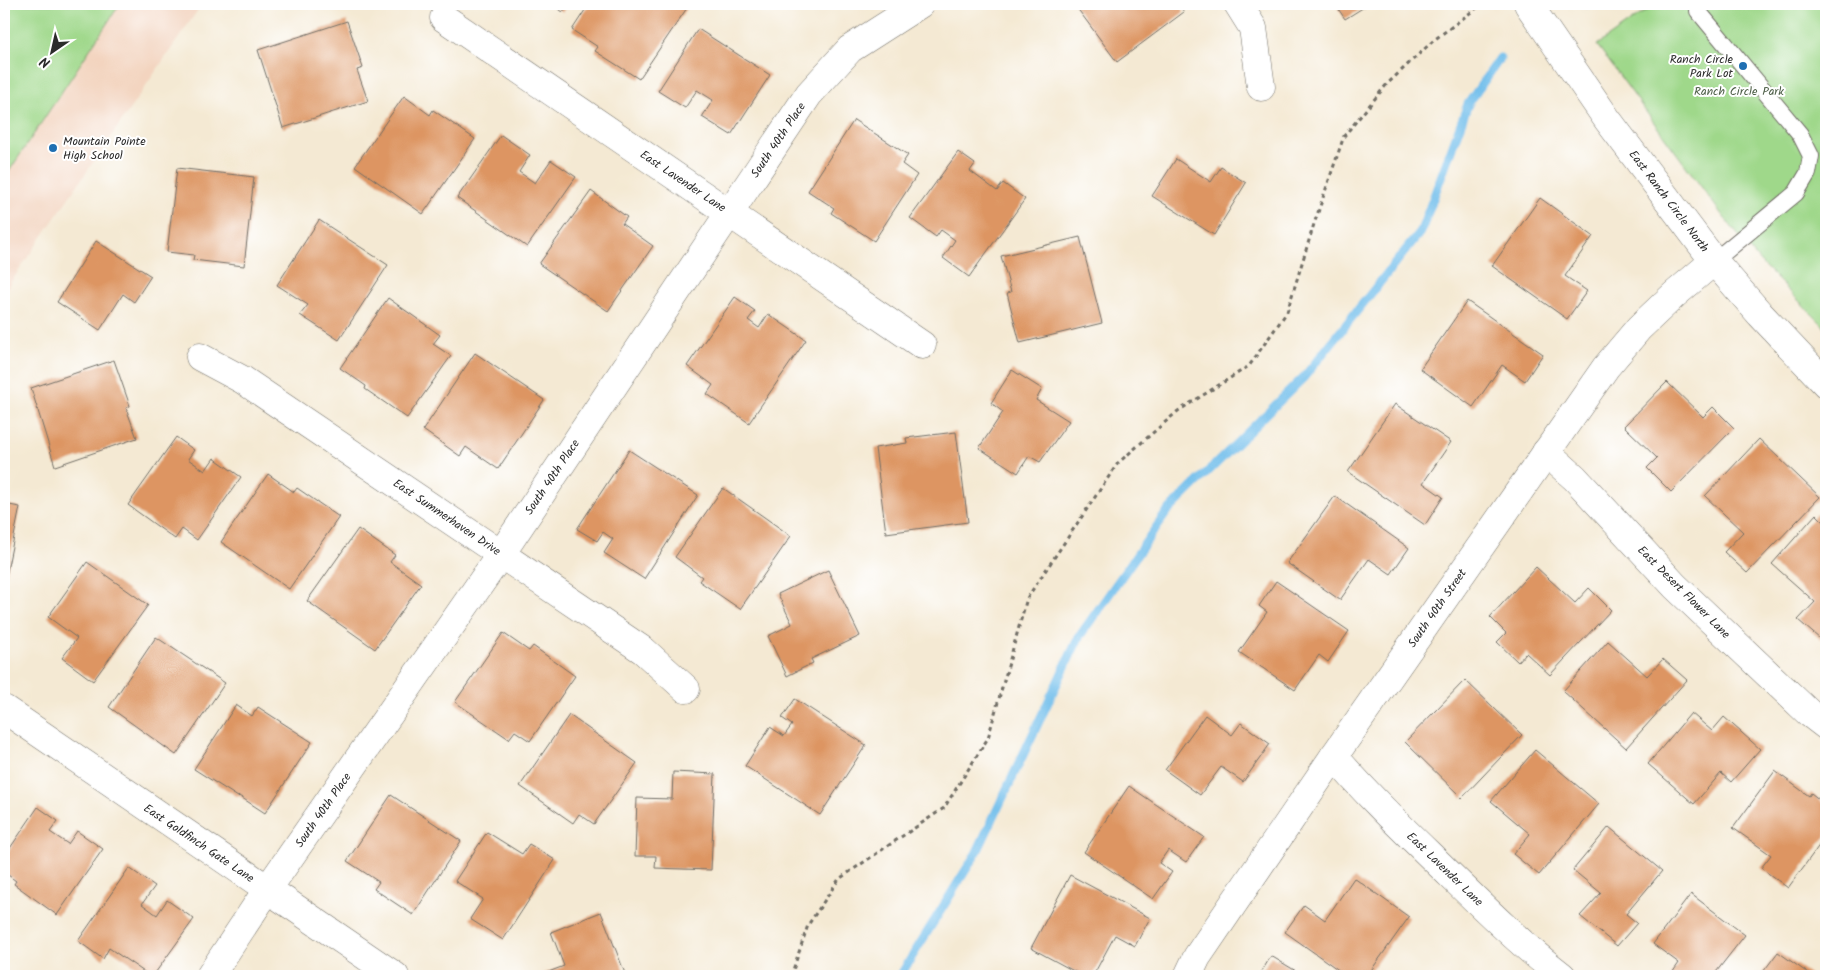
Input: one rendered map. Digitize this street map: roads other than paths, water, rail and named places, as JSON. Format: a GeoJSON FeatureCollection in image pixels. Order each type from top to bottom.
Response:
{"type":"FeatureCollection","features":[{"type":"Feature","properties":{"kind":"street","name":"South 40th Place"},"geometry":{"type":"LineString","coordinates":[[210,976],[267,890],[501,554],[809,94],[850,49],[920,4]]}},
{"type":"Feature","properties":{"kind":"street"},"geometry":{"type":"LineString","coordinates":[[1238,4],[1253,28],[1261,87]]}},
{"type":"Feature","properties":{"kind":"street","name":"East Ranch Circle North"},"geometry":{"type":"LineString","coordinates":[[1528,4],[1607,119],[1714,261],[1760,314],[1826,384]]}},
{"type":"Feature","properties":{"kind":"street","name":"East Lavender Lane"},"geometry":{"type":"LineString","coordinates":[[444,18],[922,345]]}},
{"type":"Feature","properties":{"kind":"street","name":"South 40th Street"},"geometry":{"type":"LineString","coordinates":[[1188,976],[1197,957],[1334,756],[1606,367],[1639,328],[1714,261]]}},
{"type":"Feature","properties":{"kind":"street","name":"East Summerhaven Drive"},"geometry":{"type":"LineString","coordinates":[[200,357],[243,380],[644,651],[686,688]]}},
{"type":"Feature","properties":{"kind":"street","name":"East Desert Flower Lane"},"geometry":{"type":"LineString","coordinates":[[1546,452],[1575,478],[1675,586],[1826,726]]}},
{"type":"Feature","properties":{"kind":"street","name":"East Goldfinch Gate Lane"},"geometry":{"type":"LineString","coordinates":[[4,709],[395,976]]}},
{"type":"Feature","properties":{"kind":"street","name":"East Lavender Lane"},"geometry":{"type":"LineString","coordinates":[[1334,756],[1361,788],[1464,889],[1562,976]]}},
{"type":"Feature","properties":{"kind":"lane"},"geometry":{"type":"LineString","coordinates":[[1698,11],[1800,134],[1811,156],[1808,173],[1796,193],[1714,261]]}},
{"type":"Feature","properties":{"kind":"waterway"},"geometry":{"type":"LineString","coordinates":[[900,976],[977,852],[1079,637],[1167,512],[1304,377],[1421,231],[1468,104],[1500,58]]}},
{"type":"Feature","properties":{"kind":"place","name":"Ranch Circle Park Lot"},"geometry":{"type":"Point","coordinates":[1743,66]}},
{"type":"Feature","properties":{"kind":"place","name":"Mountain Pointe High School"},"geometry":{"type":"Point","coordinates":[53,148]}},
{"type":"Feature","properties":{"kind":"park label","name":"Ranch Circle Park"},"geometry":{"type":"Point","coordinates":[1739,91]}}]}
